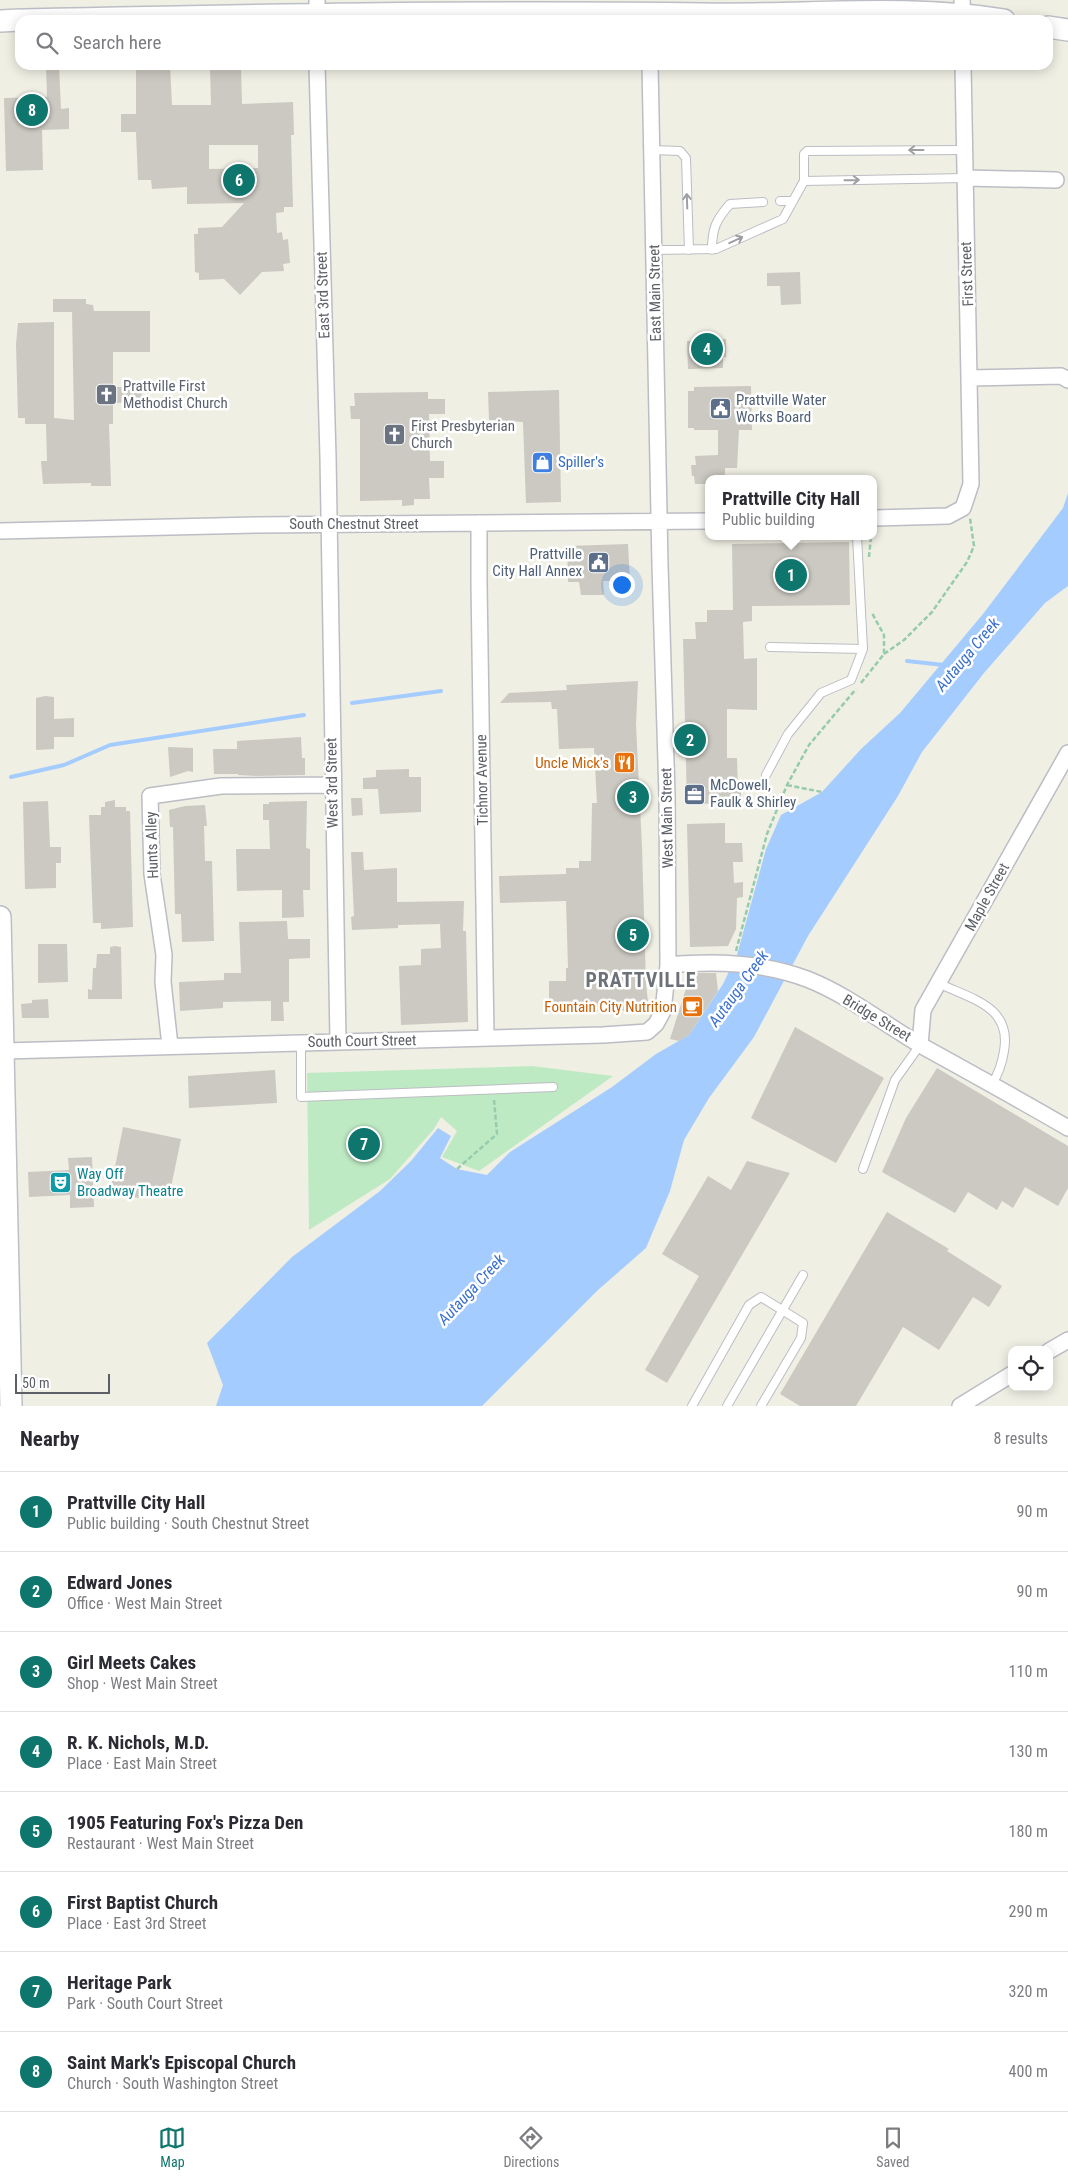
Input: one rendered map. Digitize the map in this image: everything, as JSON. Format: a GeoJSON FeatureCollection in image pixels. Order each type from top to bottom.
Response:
{"type":"FeatureCollection","features":[{"type":"Feature","properties":{"kind":"main road"},"geometry":{"type":"LineString","coordinates":[[187,15],[317,11],[962,11],[981,15]]}},
{"type":"Feature","properties":{"kind":"main road"},"geometry":{"type":"LineString","coordinates":[[0,20],[15,20]]}},
{"type":"Feature","properties":{"kind":"main road"},"geometry":{"type":"LineString","coordinates":[[1053,28],[1068,30]]}},
{"type":"Feature","properties":{"kind":"main road"},"geometry":{"type":"LineString","coordinates":[[0,918],[2,1080],[11,1406]]}},
{"type":"Feature","properties":{"kind":"street","name":"East 3rd Street"},"geometry":{"type":"LineString","coordinates":[[317,70],[329,524]]}},
{"type":"Feature","properties":{"kind":"street","name":"East Main Street"},"geometry":{"type":"LineString","coordinates":[[650,70],[660,522]]}},
{"type":"Feature","properties":{"kind":"street","name":"First Street"},"geometry":{"type":"LineString","coordinates":[[877,518],[948,516],[963,508],[971,484],[963,70]]}},
{"type":"Feature","properties":{"kind":"street"},"geometry":{"type":"LineString","coordinates":[[965,178],[1056,180]]}},
{"type":"Feature","properties":{"kind":"street"},"geometry":{"type":"LineString","coordinates":[[969,378],[1061,376],[1068,380]]}},
{"type":"Feature","properties":{"kind":"street","name":"South Chestnut Street"},"geometry":{"type":"LineString","coordinates":[[0,531],[329,524],[705,521]]}},
{"type":"Feature","properties":{"kind":"street","name":"West Main Street"},"geometry":{"type":"LineString","coordinates":[[660,522],[667,795],[668,965]]}},
{"type":"Feature","properties":{"kind":"street","name":"Tichnor Avenue"},"geometry":{"type":"LineString","coordinates":[[479,523],[486,1038]]}},
{"type":"Feature","properties":{"kind":"street","name":"West 3rd Street"},"geometry":{"type":"LineString","coordinates":[[329,524],[338,1041]]}},
{"type":"Feature","properties":{"kind":"street","name":"Maple Street"},"geometry":{"type":"LineString","coordinates":[[920,1045],[923,1010],[1068,753]]}},
{"type":"Feature","properties":{"kind":"street","name":"Hunts Alley"},"geometry":{"type":"LineString","coordinates":[[170,1046],[164,991],[164,955],[152,874],[150,796],[221,786],[333,785]]}},
{"type":"Feature","properties":{"kind":"street","name":"Bridge Street"},"geometry":{"type":"LineString","coordinates":[[668,965],[730,957],[794,975],[836,993],[920,1045],[1068,1128]]}},
{"type":"Feature","properties":{"kind":"street","name":"South Court Street"},"geometry":{"type":"LineString","coordinates":[[2,1051],[603,1035],[648,1032],[656,1024],[663,1011],[668,965]]}},
{"type":"Feature","properties":{"kind":"street"},"geometry":{"type":"LineString","coordinates":[[1053,1349],[1068,1340]]}},
{"type":"Feature","properties":{"kind":"street"},"geometry":{"type":"LineString","coordinates":[[960,1406],[1008,1376]]}},
{"type":"Feature","properties":{"kind":"lane"},"geometry":{"type":"LineString","coordinates":[[652,150],[680,151],[686,158],[689,250]]}},
{"type":"Feature","properties":{"kind":"lane"},"geometry":{"type":"LineString","coordinates":[[654,250],[712,250],[783,218],[804,181],[804,154],[808,151],[965,150]]}},
{"type":"Feature","properties":{"kind":"lane"},"geometry":{"type":"LineString","coordinates":[[804,181],[965,178]]}},
{"type":"Feature","properties":{"kind":"lane"},"geometry":{"type":"LineString","coordinates":[[780,201],[793,201]]}},
{"type":"Feature","properties":{"kind":"lane"},"geometry":{"type":"LineString","coordinates":[[712,250],[712,231],[719,216],[730,204],[763,202]]}},
{"type":"Feature","properties":{"kind":"lane"},"geometry":{"type":"LineString","coordinates":[[766,775],[788,734],[821,693],[851,680],[863,649],[857,540]]}},
{"type":"Feature","properties":{"kind":"lane"},"geometry":{"type":"LineString","coordinates":[[770,647],[863,649]]}},
{"type":"Feature","properties":{"kind":"lane"},"geometry":{"type":"LineString","coordinates":[[938,983],[993,1010],[1003,1022],[1006,1040],[1005,1048],[1000,1071],[992,1084]]}},
{"type":"Feature","properties":{"kind":"lane"},"geometry":{"type":"LineString","coordinates":[[301,1042],[301,1097],[553,1087]]}},
{"type":"Feature","properties":{"kind":"lane"},"geometry":{"type":"LineString","coordinates":[[863,1169],[895,1080],[920,1045]]}},
{"type":"Feature","properties":{"kind":"lane"},"geometry":{"type":"LineString","coordinates":[[727,1406],[803,1274]]}},
{"type":"Feature","properties":{"kind":"lane"},"geometry":{"type":"LineString","coordinates":[[692,1406],[749,1304],[761,1297],[803,1323],[802,1338],[761,1406]]}},
{"type":"Feature","properties":{"kind":"path"},"geometry":{"type":"LineString","coordinates":[[884,654],[904,640],[932,612],[967,562],[974,546],[970,518]]}},
{"type":"Feature","properties":{"kind":"path"},"geometry":{"type":"LineString","coordinates":[[730,957],[736,951],[766,834],[787,785],[822,792]]}},
{"type":"Feature","properties":{"kind":"path"},"geometry":{"type":"LineString","coordinates":[[457,1169],[497,1134],[492,1089]]}},
{"type":"Feature","properties":{"kind":"green space"},"geometry":{"type":"Polygon","coordinates":[[[532,1066],[613,1076],[479,1171],[442,1157],[457,1131],[441,1117],[434,1129],[390,1179],[309,1230],[307,1073],[532,1066]]]}},
{"type":"Feature","properties":{"kind":"water","name":"Autauga Creek"},"geometry":{"type":"Polygon","coordinates":[[[1068,493],[1068,586],[1045,603],[984,673],[922,752],[898,796],[808,936],[754,1037],[709,1098],[684,1140],[670,1191],[646,1248],[598,1290],[482,1406],[216,1406],[223,1385],[207,1343],[292,1257],[380,1191],[411,1161],[438,1128],[451,1136],[440,1158],[457,1169],[487,1175],[510,1152],[612,1087],[656,1054],[689,1035],[723,984],[737,955],[766,849],[781,815],[822,792],[861,749],[900,713],[983,614],[1063,508],[1068,493]]]}},
{"type":"Feature","properties":{"kind":"building"},"geometry":{"type":"Polygon","coordinates":[[[46,70],[59,70],[61,109],[69,108],[69,129],[42,130],[43,170],[6,171],[4,98],[47,97],[46,70]]]}},
{"type":"Feature","properties":{"kind":"building"},"geometry":{"type":"Polygon","coordinates":[[[136,70],[170,70],[172,105],[211,105],[210,70],[241,70],[242,104],[293,102],[294,135],[291,135],[293,207],[284,207],[284,212],[276,213],[277,233],[282,232],[283,240],[288,239],[290,263],[283,264],[284,271],[262,272],[240,295],[224,279],[199,280],[199,273],[195,272],[194,234],[198,234],[198,228],[222,227],[244,203],[187,204],[187,187],[152,189],[151,180],[138,180],[136,132],[121,132],[121,114],[136,114],[136,70]],[[209,145],[209,169],[258,168],[258,145],[209,145]]]}},
{"type":"Feature","properties":{"kind":"building"},"geometry":{"type":"Polygon","coordinates":[[[800,272],[801,304],[781,305],[780,286],[767,286],[767,273],[800,272]]]}},
{"type":"Feature","properties":{"kind":"building","name":"Prattville First Methodist Church"},"geometry":{"type":"Polygon","coordinates":[[[53,299],[86,299],[86,304],[93,305],[94,311],[150,311],[150,352],[113,352],[113,387],[141,387],[142,402],[113,403],[113,424],[109,424],[111,486],[91,486],[91,483],[43,484],[41,461],[47,461],[46,424],[25,424],[25,418],[18,418],[16,344],[18,323],[54,322],[54,418],[74,420],[72,312],[53,312],[53,299]]]}},
{"type":"Feature","properties":{"kind":"building"},"geometry":{"type":"Polygon","coordinates":[[[726,339],[726,357],[723,357],[723,368],[688,369],[687,341],[726,339]]]}},
{"type":"Feature","properties":{"kind":"building","name":"Prattville Water Works Board"},"geometry":{"type":"Polygon","coordinates":[[[751,386],[752,430],[739,430],[737,468],[725,468],[725,475],[705,475],[705,484],[695,484],[691,465],[696,465],[695,456],[718,455],[718,430],[694,430],[694,428],[688,428],[688,391],[694,391],[694,387],[751,386]]]}},
{"type":"Feature","properties":{"kind":"building","name":"Spiller's"},"geometry":{"type":"Polygon","coordinates":[[[559,390],[561,502],[526,503],[523,422],[489,420],[488,392],[559,390]]]}},
{"type":"Feature","properties":{"kind":"building","name":"First Presbyterian Church"},"geometry":{"type":"Polygon","coordinates":[[[428,392],[428,399],[445,399],[445,414],[429,414],[430,461],[444,461],[444,478],[429,478],[430,499],[414,499],[414,505],[402,506],[402,500],[360,501],[360,419],[351,419],[350,406],[355,406],[354,393],[428,392]]]}},
{"type":"Feature","properties":{"kind":"building"},"geometry":{"type":"Polygon","coordinates":[[[849,542],[850,605],[752,606],[752,621],[743,622],[744,659],[757,658],[757,710],[727,709],[727,758],[737,758],[738,792],[741,792],[741,803],[687,804],[683,639],[696,639],[695,622],[707,622],[707,610],[733,610],[732,544],[849,542]]]}},
{"type":"Feature","properties":{"kind":"building","name":"Prattville City Hall Annex"},"geometry":{"type":"Polygon","coordinates":[[[628,544],[630,581],[603,581],[604,595],[581,595],[579,582],[568,582],[567,546],[628,544]]]}},
{"type":"Feature","properties":{"kind":"building"},"geometry":{"type":"Polygon","coordinates":[[[638,681],[636,724],[646,984],[649,1010],[549,1012],[549,981],[566,981],[566,968],[568,968],[566,901],[500,903],[499,876],[566,874],[566,868],[579,868],[579,861],[591,861],[592,803],[597,803],[594,748],[559,749],[557,709],[552,709],[551,702],[500,703],[509,693],[567,690],[566,685],[638,681]]]}},
{"type":"Feature","properties":{"kind":"building"},"geometry":{"type":"Polygon","coordinates":[[[54,697],[54,719],[74,718],[74,737],[54,737],[54,749],[36,750],[36,698],[54,697]]]}},
{"type":"Feature","properties":{"kind":"building"},"geometry":{"type":"Polygon","coordinates":[[[301,737],[302,758],[305,758],[305,775],[256,776],[214,774],[213,749],[237,749],[237,741],[301,737]]]}},
{"type":"Feature","properties":{"kind":"building"},"geometry":{"type":"Polygon","coordinates":[[[168,747],[193,748],[193,772],[188,771],[170,777],[168,747]]]}},
{"type":"Feature","properties":{"kind":"building"},"geometry":{"type":"Polygon","coordinates":[[[409,769],[409,777],[421,777],[421,812],[380,814],[378,789],[363,789],[363,778],[376,777],[376,770],[409,769]]]}},
{"type":"Feature","properties":{"kind":"building"},"geometry":{"type":"Polygon","coordinates":[[[351,798],[362,798],[363,815],[352,816],[351,798]]]}},
{"type":"Feature","properties":{"kind":"building"},"geometry":{"type":"Polygon","coordinates":[[[115,800],[115,807],[126,807],[126,811],[130,811],[133,927],[101,929],[101,923],[93,923],[89,815],[101,815],[101,807],[105,807],[105,802],[115,800]]]}},
{"type":"Feature","properties":{"kind":"building"},"geometry":{"type":"Polygon","coordinates":[[[48,801],[50,847],[61,847],[61,863],[56,863],[56,888],[25,889],[23,802],[48,801]]]}},
{"type":"Feature","properties":{"kind":"building"},"geometry":{"type":"Polygon","coordinates":[[[307,801],[306,848],[310,849],[310,890],[303,890],[304,917],[282,918],[282,890],[237,891],[236,849],[270,849],[269,820],[263,820],[263,804],[269,804],[269,802],[307,801]]]}},
{"type":"Feature","properties":{"kind":"building"},"geometry":{"type":"Polygon","coordinates":[[[205,805],[207,826],[204,826],[205,861],[212,861],[214,941],[182,942],[181,914],[175,914],[173,827],[170,827],[169,810],[185,806],[205,805]]]}},
{"type":"Feature","properties":{"kind":"building"},"geometry":{"type":"Polygon","coordinates":[[[725,823],[725,843],[742,843],[743,862],[733,862],[734,883],[743,882],[743,897],[737,898],[736,929],[728,946],[690,947],[687,824],[725,823]]]}},
{"type":"Feature","properties":{"kind":"building"},"geometry":{"type":"Polygon","coordinates":[[[351,852],[363,852],[364,870],[397,868],[397,902],[464,901],[463,931],[466,931],[468,1022],[401,1025],[399,966],[421,965],[421,949],[441,948],[440,924],[398,925],[398,928],[352,930],[351,917],[354,916],[351,852]]]}},
{"type":"Feature","properties":{"kind":"building"},"geometry":{"type":"Polygon","coordinates":[[[287,921],[288,939],[310,939],[310,958],[289,959],[289,1002],[283,1002],[284,1021],[271,1021],[271,1001],[223,1002],[223,1008],[180,1011],[179,982],[224,980],[224,973],[241,973],[239,922],[287,921]]]}},
{"type":"Feature","properties":{"kind":"building"},"geometry":{"type":"Polygon","coordinates":[[[38,944],[67,944],[68,982],[38,983],[38,944]]]}},
{"type":"Feature","properties":{"kind":"building"},"geometry":{"type":"Polygon","coordinates":[[[110,947],[121,947],[122,999],[88,999],[88,989],[92,990],[93,968],[96,968],[97,954],[110,954],[110,947]]]}},
{"type":"Feature","properties":{"kind":"building"},"geometry":{"type":"Polygon","coordinates":[[[691,973],[716,973],[718,991],[689,1035],[679,1041],[670,1039],[691,973]]]}},
{"type":"Feature","properties":{"kind":"building"},"geometry":{"type":"Polygon","coordinates":[[[48,999],[49,1018],[22,1018],[21,1004],[32,1003],[32,1000],[48,999]]]}},
{"type":"Feature","properties":{"kind":"building"},"geometry":{"type":"Polygon","coordinates":[[[795,1027],[884,1078],[836,1163],[751,1118],[795,1027]]]}},
{"type":"Feature","properties":{"kind":"building"},"geometry":{"type":"Polygon","coordinates":[[[937,1068],[1068,1146],[1068,1188],[1058,1206],[1025,1187],[1013,1208],[1002,1201],[997,1210],[968,1192],[955,1213],[882,1172],[906,1118],[937,1068]]]}},
{"type":"Feature","properties":{"kind":"building"},"geometry":{"type":"Polygon","coordinates":[[[275,1070],[277,1103],[189,1108],[188,1076],[275,1070]]]}},
{"type":"Feature","properties":{"kind":"building"},"geometry":{"type":"Polygon","coordinates":[[[123,1127],[181,1139],[169,1197],[141,1191],[139,1198],[110,1192],[123,1127]]]}},
{"type":"Feature","properties":{"kind":"building","name":"Way Off Broadway Theatre"},"geometry":{"type":"Polygon","coordinates":[[[92,1157],[94,1207],[70,1208],[70,1195],[29,1197],[28,1172],[69,1170],[68,1158],[92,1157]]]}},
{"type":"Feature","properties":{"kind":"building"},"geometry":{"type":"Polygon","coordinates":[[[747,1161],[790,1173],[667,1383],[645,1370],[699,1276],[662,1254],[708,1176],[731,1190],[747,1161]]]}},
{"type":"Feature","properties":{"kind":"building"},"geometry":{"type":"Polygon","coordinates":[[[887,1212],[949,1249],[947,1251],[1002,1286],[989,1307],[973,1297],[939,1350],[903,1327],[856,1406],[800,1406],[780,1394],[887,1212]]]}},
{"type":"Feature","properties":{"kind":"waterway","name":"Autauga Creek"},"geometry":{"type":"LineString","coordinates":[[907,661],[944,665]]}},
{"type":"Feature","properties":{"kind":"waterway"},"geometry":{"type":"LineString","coordinates":[[352,703],[441,691]]}},
{"type":"Feature","properties":{"kind":"waterway"},"geometry":{"type":"LineString","coordinates":[[11,777],[64,765],[110,745],[304,715]]}},
{"type":"Feature","properties":{"kind":"place","name":"Saint Mark's Episcopal Church"},"geometry":{"type":"Point","coordinates":[32,110]}},
{"type":"Feature","properties":{"kind":"place","name":"First Baptist Church"},"geometry":{"type":"Point","coordinates":[239,180]}},
{"type":"Feature","properties":{"kind":"place","name":"R. K. Nichols, M.D."},"geometry":{"type":"Point","coordinates":[707,349]}},
{"type":"Feature","properties":{"kind":"place","name":"Prattville First Methodist Church"},"geometry":{"type":"Point","coordinates":[107,395]}},
{"type":"Feature","properties":{"kind":"place","name":"Prattville Water Works Board"},"geometry":{"type":"Point","coordinates":[720,409]}},
{"type":"Feature","properties":{"kind":"place","name":"First Presbyterian Church"},"geometry":{"type":"Point","coordinates":[395,435]}},
{"type":"Feature","properties":{"kind":"place","name":"Spiller's"},"geometry":{"type":"Point","coordinates":[542,462]}},
{"type":"Feature","properties":{"kind":"place","name":"Prattville City Hall Annex"},"geometry":{"type":"Point","coordinates":[598,563]}},
{"type":"Feature","properties":{"kind":"place","name":"Prattville City Hall"},"geometry":{"type":"Point","coordinates":[791,575]}},
{"type":"Feature","properties":{"kind":"place","name":"Edward Jones"},"geometry":{"type":"Point","coordinates":[690,740]}},
{"type":"Feature","properties":{"kind":"place","name":"Uncle Mick's"},"geometry":{"type":"Point","coordinates":[625,763]}},
{"type":"Feature","properties":{"kind":"place","name":"McDowell, Faulk & Shirley"},"geometry":{"type":"Point","coordinates":[694,794]}},
{"type":"Feature","properties":{"kind":"place","name":"Girl Meets Cakes"},"geometry":{"type":"Point","coordinates":[633,797]}},
{"type":"Feature","properties":{"kind":"place","name":"1905 Featuring Fox's Pizza Den"},"geometry":{"type":"Point","coordinates":[633,935]}},
{"type":"Feature","properties":{"kind":"place","name":"Fountain City Nutrition"},"geometry":{"type":"Point","coordinates":[693,1007]}},
{"type":"Feature","properties":{"kind":"place","name":"Heritage Park"},"geometry":{"type":"Point","coordinates":[364,1144]}},
{"type":"Feature","properties":{"kind":"place","name":"Way Off Broadway Theatre"},"geometry":{"type":"Point","coordinates":[61,1183]}},
{"type":"Feature","properties":{"kind":"district","name":"PRATTVILLE"},"geometry":{"type":"Point","coordinates":[641,980]}}]}
